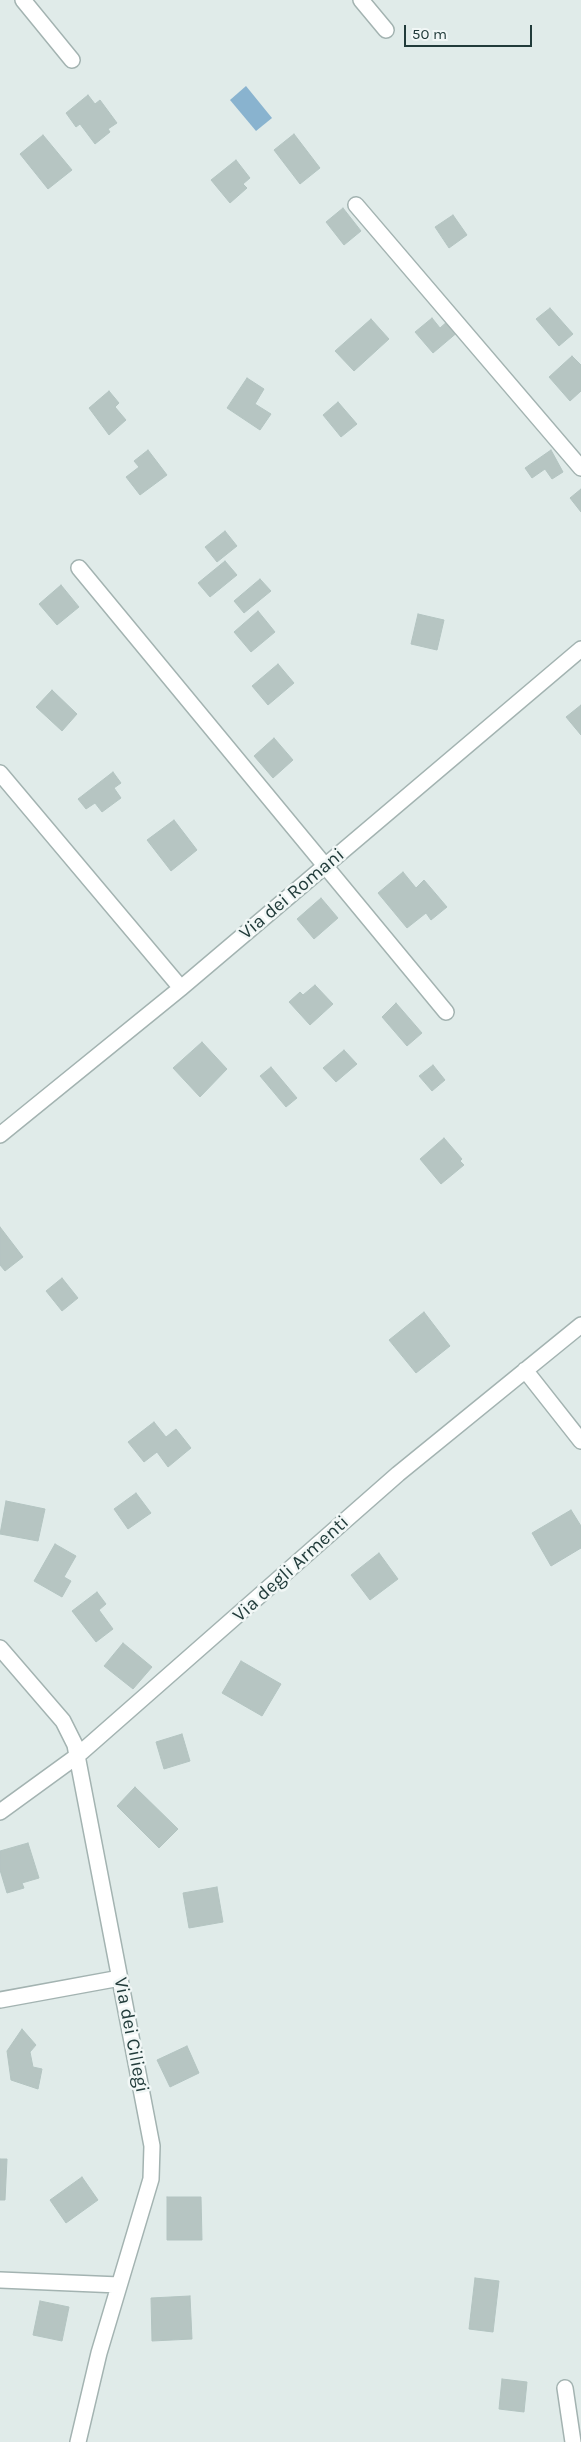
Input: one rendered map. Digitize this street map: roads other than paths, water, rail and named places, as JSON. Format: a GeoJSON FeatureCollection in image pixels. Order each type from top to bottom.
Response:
{"type":"FeatureCollection","features":[{"type":"Feature","properties":{"kind":"street"},"geometry":{"type":"LineString","coordinates":[[23,0],[72,60]]}},
{"type":"Feature","properties":{"kind":"street"},"geometry":{"type":"LineString","coordinates":[[361,0],[386,30]]}},
{"type":"Feature","properties":{"kind":"street"},"geometry":{"type":"LineString","coordinates":[[356,205],[581,468]]}},
{"type":"Feature","properties":{"kind":"street"},"geometry":{"type":"LineString","coordinates":[[79,568],[446,1012]]}},
{"type":"Feature","properties":{"kind":"street","name":"Via dei Romani"},"geometry":{"type":"LineString","coordinates":[[0,1135],[181,988],[579,656]]}},
{"type":"Feature","properties":{"kind":"street"},"geometry":{"type":"LineString","coordinates":[[0,773],[181,988]]}},
{"type":"Feature","properties":{"kind":"street","name":"Via degli Armenti"},"geometry":{"type":"LineString","coordinates":[[0,1812],[77,1756],[398,1474],[581,1325]]}},
{"type":"Feature","properties":{"kind":"street"},"geometry":{"type":"LineString","coordinates":[[525,1370],[581,1441]]}},
{"type":"Feature","properties":{"kind":"street","name":"Via dei Ciliegi"},"geometry":{"type":"LineString","coordinates":[[0,1648],[63,1721],[70,1733],[77,1756],[151,2142],[153,2163],[150,2185],[99,2353],[78,2442]]}},
{"type":"Feature","properties":{"kind":"street"},"geometry":{"type":"LineString","coordinates":[[0,2000],[120,1978]]}},
{"type":"Feature","properties":{"kind":"street"},"geometry":{"type":"LineString","coordinates":[[0,2280],[119,2284]]}},
{"type":"Feature","properties":{"kind":"street"},"geometry":{"type":"LineString","coordinates":[[565,2388],[573,2442]]}},
{"type":"Feature","properties":{"kind":"water"},"geometry":{"type":"Polygon","coordinates":[[[246,86],[272,118],[256,131],[230,100],[246,86]]]}}]}
